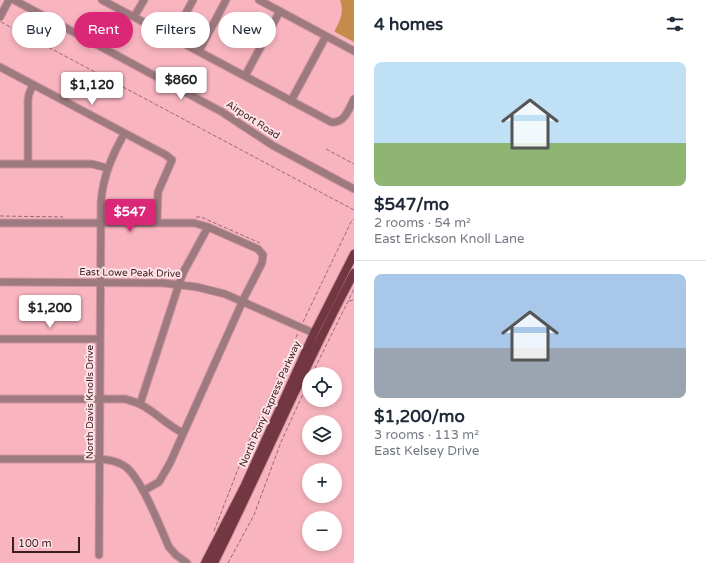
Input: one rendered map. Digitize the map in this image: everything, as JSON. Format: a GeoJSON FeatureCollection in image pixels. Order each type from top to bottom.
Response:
{"type":"FeatureCollection","features":[{"type":"Feature","properties":{"kind":"main road","name":"North Pony Express Parkway"},"geometry":{"type":"LineString","coordinates":[[214,563],[234,523],[354,254]]}},
{"type":"Feature","properties":{"kind":"main road","name":"North Pony Express Parkway"},"geometry":{"type":"LineString","coordinates":[[205,563],[245,485],[318,334],[354,273]]}},
{"type":"Feature","properties":{"kind":"street"},"geometry":{"type":"LineString","coordinates":[[0,17],[9,0]]}},
{"type":"Feature","properties":{"kind":"street","name":"Airport Road"},"geometry":{"type":"LineString","coordinates":[[14,0],[222,112],[272,145],[354,189]]}},
{"type":"Feature","properties":{"kind":"street"},"geometry":{"type":"LineString","coordinates":[[102,0],[141,21]]}},
{"type":"Feature","properties":{"kind":"street"},"geometry":{"type":"LineString","coordinates":[[134,17],[144,0]]}},
{"type":"Feature","properties":{"kind":"street"},"geometry":{"type":"LineString","coordinates":[[187,12],[193,0]]}},
{"type":"Feature","properties":{"kind":"street"},"geometry":{"type":"LineString","coordinates":[[199,52],[226,0]]}},
{"type":"Feature","properties":{"kind":"street"},"geometry":{"type":"LineString","coordinates":[[259,0],[354,51]]}},
{"type":"Feature","properties":{"kind":"street"},"geometry":{"type":"LineString","coordinates":[[245,76],[280,11]]}},
{"type":"Feature","properties":{"kind":"street"},"geometry":{"type":"LineString","coordinates":[[291,101],[326,36]]}},
{"type":"Feature","properties":{"kind":"street"},"geometry":{"type":"LineString","coordinates":[[192,48],[331,122],[338,122],[343,118],[354,98]]}},
{"type":"Feature","properties":{"kind":"street"},"geometry":{"type":"LineString","coordinates":[[0,67],[166,155],[172,160],[158,192],[157,223]]}},
{"type":"Feature","properties":{"kind":"street"},"geometry":{"type":"LineString","coordinates":[[28,164],[28,100],[33,85]]}},
{"type":"Feature","properties":{"kind":"street","name":"North Davis Knolls Drive"},"geometry":{"type":"LineString","coordinates":[[99,555],[100,224],[102,192],[107,168],[124,134]]}},
{"type":"Feature","properties":{"kind":"street"},"geometry":{"type":"LineString","coordinates":[[0,164],[92,164],[107,168]]}},
{"type":"Feature","properties":{"kind":"street"},"geometry":{"type":"LineString","coordinates":[[0,223],[194,223],[208,227],[258,249],[263,255],[262,263],[243,301],[165,472],[159,482],[143,491]]}},
{"type":"Feature","properties":{"kind":"street"},"geometry":{"type":"LineString","coordinates":[[140,404],[179,284],[184,271],[208,227]]}},
{"type":"Feature","properties":{"kind":"street","name":"East Lowe Peak Drive"},"geometry":{"type":"LineString","coordinates":[[0,282],[179,284],[213,291],[243,301],[318,334]]}},
{"type":"Feature","properties":{"kind":"street"},"geometry":{"type":"LineString","coordinates":[[0,339],[100,339]]}},
{"type":"Feature","properties":{"kind":"street"},"geometry":{"type":"LineString","coordinates":[[0,399],[125,399],[140,404],[172,428],[183,433]]}},
{"type":"Feature","properties":{"kind":"street"},"geometry":{"type":"LineString","coordinates":[[0,459],[100,459],[112,461],[126,468],[134,475],[170,546],[176,555],[187,563]]}},
{"type":"Feature","properties":{"kind":"path"},"geometry":{"type":"LineString","coordinates":[[0,22],[354,210]]}},
{"type":"Feature","properties":{"kind":"path"},"geometry":{"type":"LineString","coordinates":[[326,149],[354,164]]}},
{"type":"Feature","properties":{"kind":"path"},"geometry":{"type":"LineString","coordinates":[[0,216],[63,217]]}},
{"type":"Feature","properties":{"kind":"path"},"geometry":{"type":"LineString","coordinates":[[303,323],[351,222],[354,219]]}},
{"type":"Feature","properties":{"kind":"path"},"geometry":{"type":"LineString","coordinates":[[315,367],[354,289]]}},
{"type":"Feature","properties":{"kind":"path"},"geometry":{"type":"LineString","coordinates":[[212,535],[249,441],[298,332]]}},
{"type":"Feature","properties":{"kind":"path"},"geometry":{"type":"LineString","coordinates":[[228,563],[254,515],[281,442],[302,396]]}},
{"type":"Feature","properties":{"kind":"shaded area"},"geometry":{"type":"Polygon","coordinates":[[[340,0],[354,0],[354,42],[335,32],[341,15],[342,8],[340,0]]]}}]}
